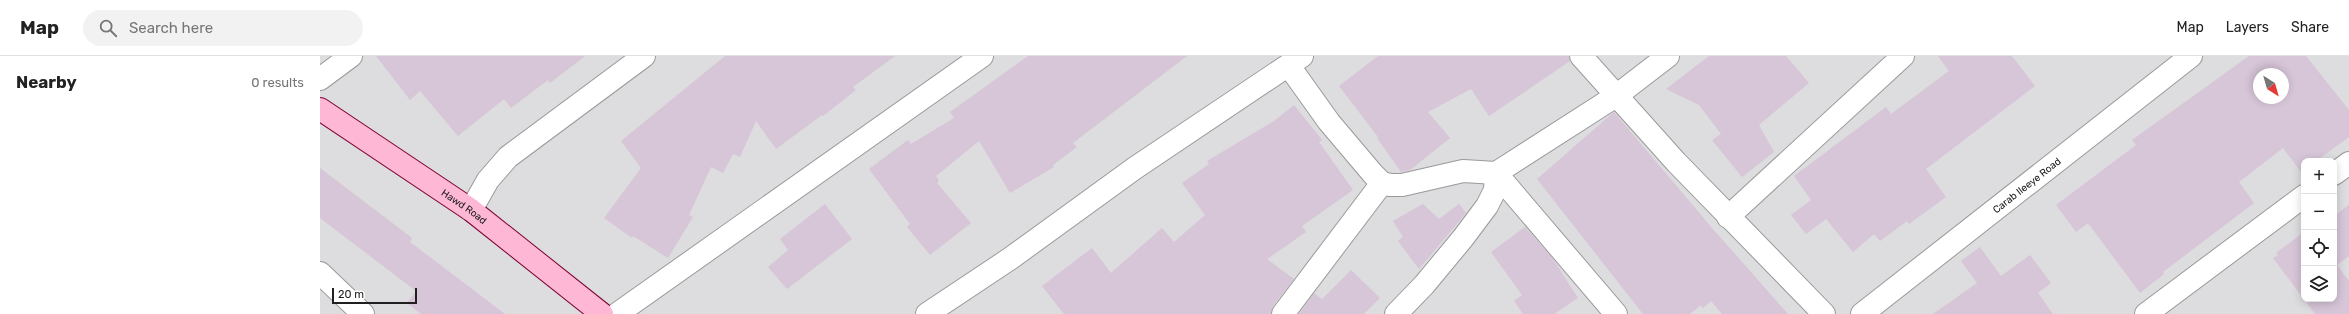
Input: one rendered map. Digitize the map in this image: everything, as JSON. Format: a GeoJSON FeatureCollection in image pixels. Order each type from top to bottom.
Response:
{"type":"FeatureCollection","features":[{"type":"Feature","properties":{"kind":"main road","name":"Hawd Road"},"geometry":{"type":"LineString","coordinates":[[320,109],[470,210],[602,314]]}},
{"type":"Feature","properties":{"kind":"street"},"geometry":{"type":"LineString","coordinates":[[320,79],[351,56]]}},
{"type":"Feature","properties":{"kind":"street"},"geometry":{"type":"LineString","coordinates":[[470,210],[488,180],[508,157],[644,56]]}},
{"type":"Feature","properties":{"kind":"street"},"geometry":{"type":"LineString","coordinates":[[617,314],[982,56]]}},
{"type":"Feature","properties":{"kind":"street"},"geometry":{"type":"LineString","coordinates":[[1581,56],[1728,217],[1824,314]]}},
{"type":"Feature","properties":{"kind":"street"},"geometry":{"type":"LineString","coordinates":[[927,314],[1011,258],[1134,168],[1296,61],[1329,122],[1382,183],[1390,186],[1402,185],[1463,171],[1496,173],[1616,96],[1668,56]]}},
{"type":"Feature","properties":{"kind":"street"},"geometry":{"type":"LineString","coordinates":[[1728,217],[1903,56]]}},
{"type":"Feature","properties":{"kind":"street","name":"Carab Ileeye Road"},"geometry":{"type":"LineString","coordinates":[[1862,314],[2191,56]]}},
{"type":"Feature","properties":{"kind":"street"},"geometry":{"type":"LineString","coordinates":[[2337,172],[2349,163]]}},
{"type":"Feature","properties":{"kind":"street"},"geometry":{"type":"LineString","coordinates":[[1396,314],[1439,268],[1487,206],[1494,190],[1496,173]]}},
{"type":"Feature","properties":{"kind":"street"},"geometry":{"type":"LineString","coordinates":[[1496,173],[1616,314]]}},
{"type":"Feature","properties":{"kind":"street"},"geometry":{"type":"LineString","coordinates":[[1283,314],[1382,183]]}},
{"type":"Feature","properties":{"kind":"street"},"geometry":{"type":"LineString","coordinates":[[2146,314],[2301,198]]}},
{"type":"Feature","properties":{"kind":"street"},"geometry":{"type":"LineString","coordinates":[[320,273],[363,314]]}},
{"type":"Feature","properties":{"kind":"shaded area"},"geometry":{"type":"Polygon","coordinates":[[[320,56],[2349,56],[2349,314],[320,314],[320,56]]]}},
{"type":"Feature","properties":{"kind":"building"},"geometry":{"type":"Polygon","coordinates":[[[376,56],[585,56],[550,83],[548,80],[511,108],[504,99],[458,136],[420,91],[410,100],[376,56]]]}},
{"type":"Feature","properties":{"kind":"building"},"geometry":{"type":"Polygon","coordinates":[[[725,56],[895,56],[853,87],[856,90],[823,116],[822,115],[776,149],[756,121],[740,157],[733,154],[723,173],[711,167],[689,215],[693,217],[668,258],[633,236],[632,238],[604,218],[641,168],[621,141],[725,56]]]}},
{"type":"Feature","properties":{"kind":"building"},"geometry":{"type":"Polygon","coordinates":[[[1028,56],[1187,56],[1073,143],[1077,147],[1053,165],[1054,167],[1010,193],[979,141],[936,176],[939,181],[937,183],[971,223],[930,255],[907,227],[910,224],[869,169],[908,140],[911,144],[954,118],[950,112],[1028,56]]]}},
{"type":"Feature","properties":{"kind":"building"},"geometry":{"type":"Polygon","coordinates":[[[1378,56],[1569,56],[1570,61],[1489,116],[1471,89],[1428,112],[1450,138],[1410,170],[1401,172],[1377,138],[1378,137],[1339,86],[1378,56]]]}},
{"type":"Feature","properties":{"kind":"building"},"geometry":{"type":"Polygon","coordinates":[[[1709,56],[1786,56],[1809,83],[1759,125],[1774,152],[1742,177],[1712,140],[1721,134],[1699,105],[1666,89],[1709,56]]]}},
{"type":"Feature","properties":{"kind":"building"},"geometry":{"type":"Polygon","coordinates":[[[1938,56],[2012,56],[2035,86],[1926,169],[1946,197],[1909,224],[1907,221],[1880,241],[1874,234],[1853,252],[1826,219],[1806,234],[1791,215],[1811,200],[1794,176],[1886,107],[1891,114],[1949,71],[1938,56]]]}},
{"type":"Feature","properties":{"kind":"building"},"geometry":{"type":"Polygon","coordinates":[[[2249,56],[2306,56],[2349,110],[2349,137],[2320,158],[2301,158],[2301,172],[2283,148],[2239,182],[2254,203],[2163,272],[2164,274],[2140,293],[2088,223],[2076,232],[2056,205],[2136,145],[2132,140],[2249,56]]]}},
{"type":"Feature","properties":{"kind":"building"},"geometry":{"type":"Polygon","coordinates":[[[1294,105],[1322,140],[1319,142],[1353,190],[1302,226],[1306,232],[1267,259],[1294,279],[1273,306],[1271,314],[1064,314],[1042,286],[1092,248],[1111,273],[1162,228],[1174,242],[1205,215],[1182,183],[1209,164],[1207,161],[1274,121],[1294,105]]]}},
{"type":"Feature","properties":{"kind":"building"},"geometry":{"type":"Polygon","coordinates":[[[1614,112],[1712,228],[1788,314],[1722,314],[1711,301],[1703,308],[1701,305],[1690,314],[1643,314],[1537,179],[1614,112]]]}},
{"type":"Feature","properties":{"kind":"building"},"geometry":{"type":"Polygon","coordinates":[[[320,168],[412,238],[410,242],[505,314],[421,314],[407,303],[416,291],[320,218],[320,168]]]}},
{"type":"Feature","properties":{"kind":"building"},"geometry":{"type":"Polygon","coordinates":[[[825,204],[852,239],[787,289],[768,267],[788,250],[780,239],[825,204]]]}},
{"type":"Feature","properties":{"kind":"building"},"geometry":{"type":"Polygon","coordinates":[[[1423,204],[1439,219],[1459,204],[1466,213],[1419,269],[1398,241],[1403,237],[1393,221],[1423,204]]]}},
{"type":"Feature","properties":{"kind":"building"},"geometry":{"type":"Polygon","coordinates":[[[2349,205],[2349,256],[2337,265],[2337,230],[2337,214],[2349,205]]]}},
{"type":"Feature","properties":{"kind":"building"},"geometry":{"type":"Polygon","coordinates":[[[1525,227],[1553,259],[1578,298],[1554,314],[1523,314],[1514,301],[1522,295],[1491,252],[1525,227]]]}},
{"type":"Feature","properties":{"kind":"building"},"geometry":{"type":"Polygon","coordinates":[[[2301,234],[2301,295],[2273,258],[2278,255],[2276,253],[2301,234]]]}},
{"type":"Feature","properties":{"kind":"building"},"geometry":{"type":"Polygon","coordinates":[[[1980,247],[2001,276],[2030,255],[2051,283],[2038,293],[2053,314],[1933,314],[1977,283],[1961,261],[1980,247]]]}},
{"type":"Feature","properties":{"kind":"building"},"geometry":{"type":"Polygon","coordinates":[[[2337,265],[2349,281],[2349,314],[2315,314],[2306,302],[2337,302],[2337,265]]]}},
{"type":"Feature","properties":{"kind":"building"},"geometry":{"type":"Polygon","coordinates":[[[1351,270],[1380,298],[1364,314],[1299,314],[1314,293],[1322,299],[1351,270]]]}}]}
